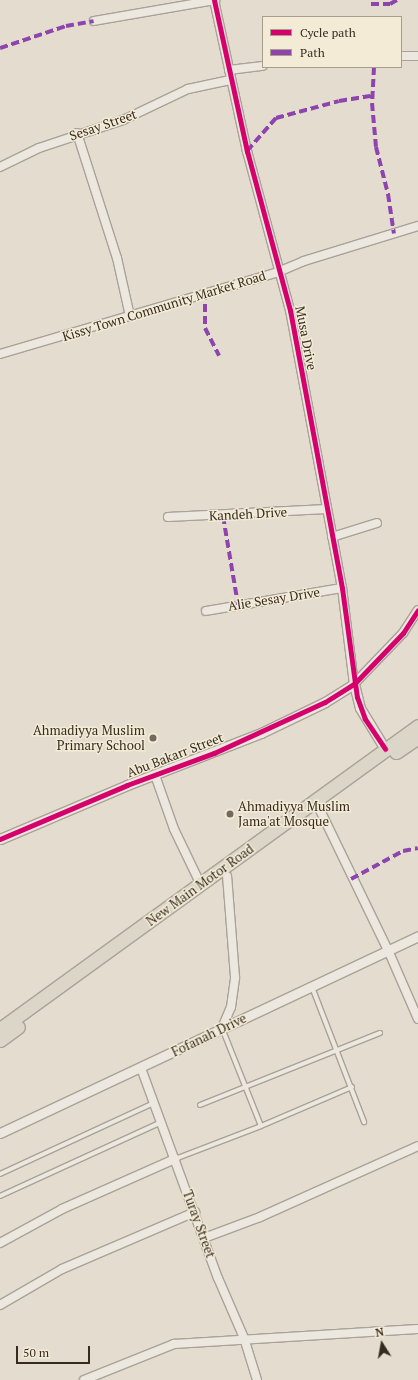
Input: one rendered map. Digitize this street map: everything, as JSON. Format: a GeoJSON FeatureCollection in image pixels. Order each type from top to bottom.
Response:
{"type":"FeatureCollection","features":[{"type":"Feature","properties":{"kind":"highway","name":"New Main Motor Road"},"geometry":{"type":"LineString","coordinates":[[0,1029],[418,726]]}},
{"type":"Feature","properties":{"kind":"highway","name":"New Main Motor Road"},"geometry":{"type":"LineString","coordinates":[[0,1040],[227,876],[318,808],[418,737]]}},
{"type":"Feature","properties":{"kind":"street"},"geometry":{"type":"LineString","coordinates":[[94,21],[214,0]]}},
{"type":"Feature","properties":{"kind":"street","name":"Musa Drive"},"geometry":{"type":"LineString","coordinates":[[214,0],[230,80],[278,272],[290,310],[342,588],[354,684]]}},
{"type":"Feature","properties":{"kind":"street"},"geometry":{"type":"LineString","coordinates":[[402,56],[418,56]]}},
{"type":"Feature","properties":{"kind":"street"},"geometry":{"type":"LineString","coordinates":[[229,70],[262,66]]}},
{"type":"Feature","properties":{"kind":"street","name":"Sesay Street"},"geometry":{"type":"LineString","coordinates":[[0,167],[39,148],[77,133],[123,120],[188,89],[230,80]]}},
{"type":"Feature","properties":{"kind":"street"},"geometry":{"type":"LineString","coordinates":[[77,133],[117,258],[130,316]]}},
{"type":"Feature","properties":{"kind":"street","name":"Kissy Town Community Market Road"},"geometry":{"type":"LineString","coordinates":[[0,354],[278,272],[304,261],[418,226]]}},
{"type":"Feature","properties":{"kind":"street","name":"Kandeh Drive"},"geometry":{"type":"LineString","coordinates":[[168,517],[328,509]]}},
{"type":"Feature","properties":{"kind":"street"},"geometry":{"type":"LineString","coordinates":[[332,537],[377,523]]}},
{"type":"Feature","properties":{"kind":"street","name":"Alie Sesay Drive"},"geometry":{"type":"LineString","coordinates":[[206,611],[342,588]]}},
{"type":"Feature","properties":{"kind":"street"},"geometry":{"type":"LineString","coordinates":[[385,749],[360,708],[354,684],[403,633],[418,610]]}},
{"type":"Feature","properties":{"kind":"street","name":"Abu Bakarr Street"},"geometry":{"type":"LineString","coordinates":[[0,837],[286,722],[354,684]]}},
{"type":"Feature","properties":{"kind":"street"},"geometry":{"type":"LineString","coordinates":[[155,775],[174,829],[200,885]]}},
{"type":"Feature","properties":{"kind":"street"},"geometry":{"type":"LineString","coordinates":[[318,808],[388,950],[418,1019]]}},
{"type":"Feature","properties":{"kind":"street"},"geometry":{"type":"LineString","coordinates":[[222,1028],[231,1007],[235,977],[227,876]]}},
{"type":"Feature","properties":{"kind":"street","name":"Fofanah Drive"},"geometry":{"type":"LineString","coordinates":[[0,1133],[141,1068],[222,1028],[418,936]]}},
{"type":"Feature","properties":{"kind":"street","name":"Turay Street"},"geometry":{"type":"LineString","coordinates":[[141,1068],[235,1322],[244,1338],[257,1380]]}},
{"type":"Feature","properties":{"kind":"street"},"geometry":{"type":"LineString","coordinates":[[204,1238],[260,1217],[418,1146]]}},
{"type":"Feature","properties":{"kind":"street"},"geometry":{"type":"LineString","coordinates":[[0,1243],[62,1209],[175,1159]]}},
{"type":"Feature","properties":{"kind":"street"},"geometry":{"type":"LineString","coordinates":[[0,1304],[62,1269],[195,1212]]}},
{"type":"Feature","properties":{"kind":"street"},"geometry":{"type":"LineString","coordinates":[[84,1380],[174,1344],[244,1338],[418,1329]]}},
{"type":"Feature","properties":{"kind":"lane"},"geometry":{"type":"LineString","coordinates":[[312,987],[338,1049],[364,1122]]}},
{"type":"Feature","properties":{"kind":"lane"},"geometry":{"type":"LineString","coordinates":[[222,1028],[260,1126]]}},
{"type":"Feature","properties":{"kind":"lane"},"geometry":{"type":"LineString","coordinates":[[200,1105],[338,1049],[380,1034]]}},
{"type":"Feature","properties":{"kind":"lane"},"geometry":{"type":"LineString","coordinates":[[175,1159],[260,1126],[352,1087]]}},
{"type":"Feature","properties":{"kind":"lane"},"geometry":{"type":"LineString","coordinates":[[0,1174],[155,1103]]}},
{"type":"Feature","properties":{"kind":"lane"},"geometry":{"type":"LineString","coordinates":[[0,1196],[162,1122]]}},
{"type":"Feature","properties":{"kind":"marked path"},"geometry":{"type":"LineString","coordinates":[[371,4],[390,4],[397,0]]}},
{"type":"Feature","properties":{"kind":"marked path"},"geometry":{"type":"LineString","coordinates":[[0,48],[66,26],[94,21]]}},
{"type":"Feature","properties":{"kind":"marked path"},"geometry":{"type":"LineString","coordinates":[[374,68],[372,103],[376,147],[388,194],[394,234]]}},
{"type":"Feature","properties":{"kind":"marked path"},"geometry":{"type":"LineString","coordinates":[[247,151],[276,118],[339,101],[372,96]]}},
{"type":"Feature","properties":{"kind":"marked path"},"geometry":{"type":"LineString","coordinates":[[205,292],[205,328],[219,356]]}},
{"type":"Feature","properties":{"kind":"marked path"},"geometry":{"type":"LineString","coordinates":[[223,516],[238,605]]}},
{"type":"Feature","properties":{"kind":"marked path"},"geometry":{"type":"LineString","coordinates":[[351,879],[403,851],[418,848]]}},
{"type":"Feature","properties":{"kind":"cycle path"},"geometry":{"type":"LineString","coordinates":[[214,0],[247,151],[290,310],[342,588],[357,697],[365,719],[385,749]]}},
{"type":"Feature","properties":{"kind":"cycle path"},"geometry":{"type":"LineString","coordinates":[[0,839],[127,785],[214,753],[325,702],[354,684],[403,633],[418,610]]}},
{"type":"Feature","properties":{"kind":"place","name":"Ahmadiyya Muslim Primary School"},"geometry":{"type":"Point","coordinates":[153,738]}},
{"type":"Feature","properties":{"kind":"place","name":"Ahmadiyya Muslim Jama'at Mosque"},"geometry":{"type":"Point","coordinates":[230,814]}}]}
